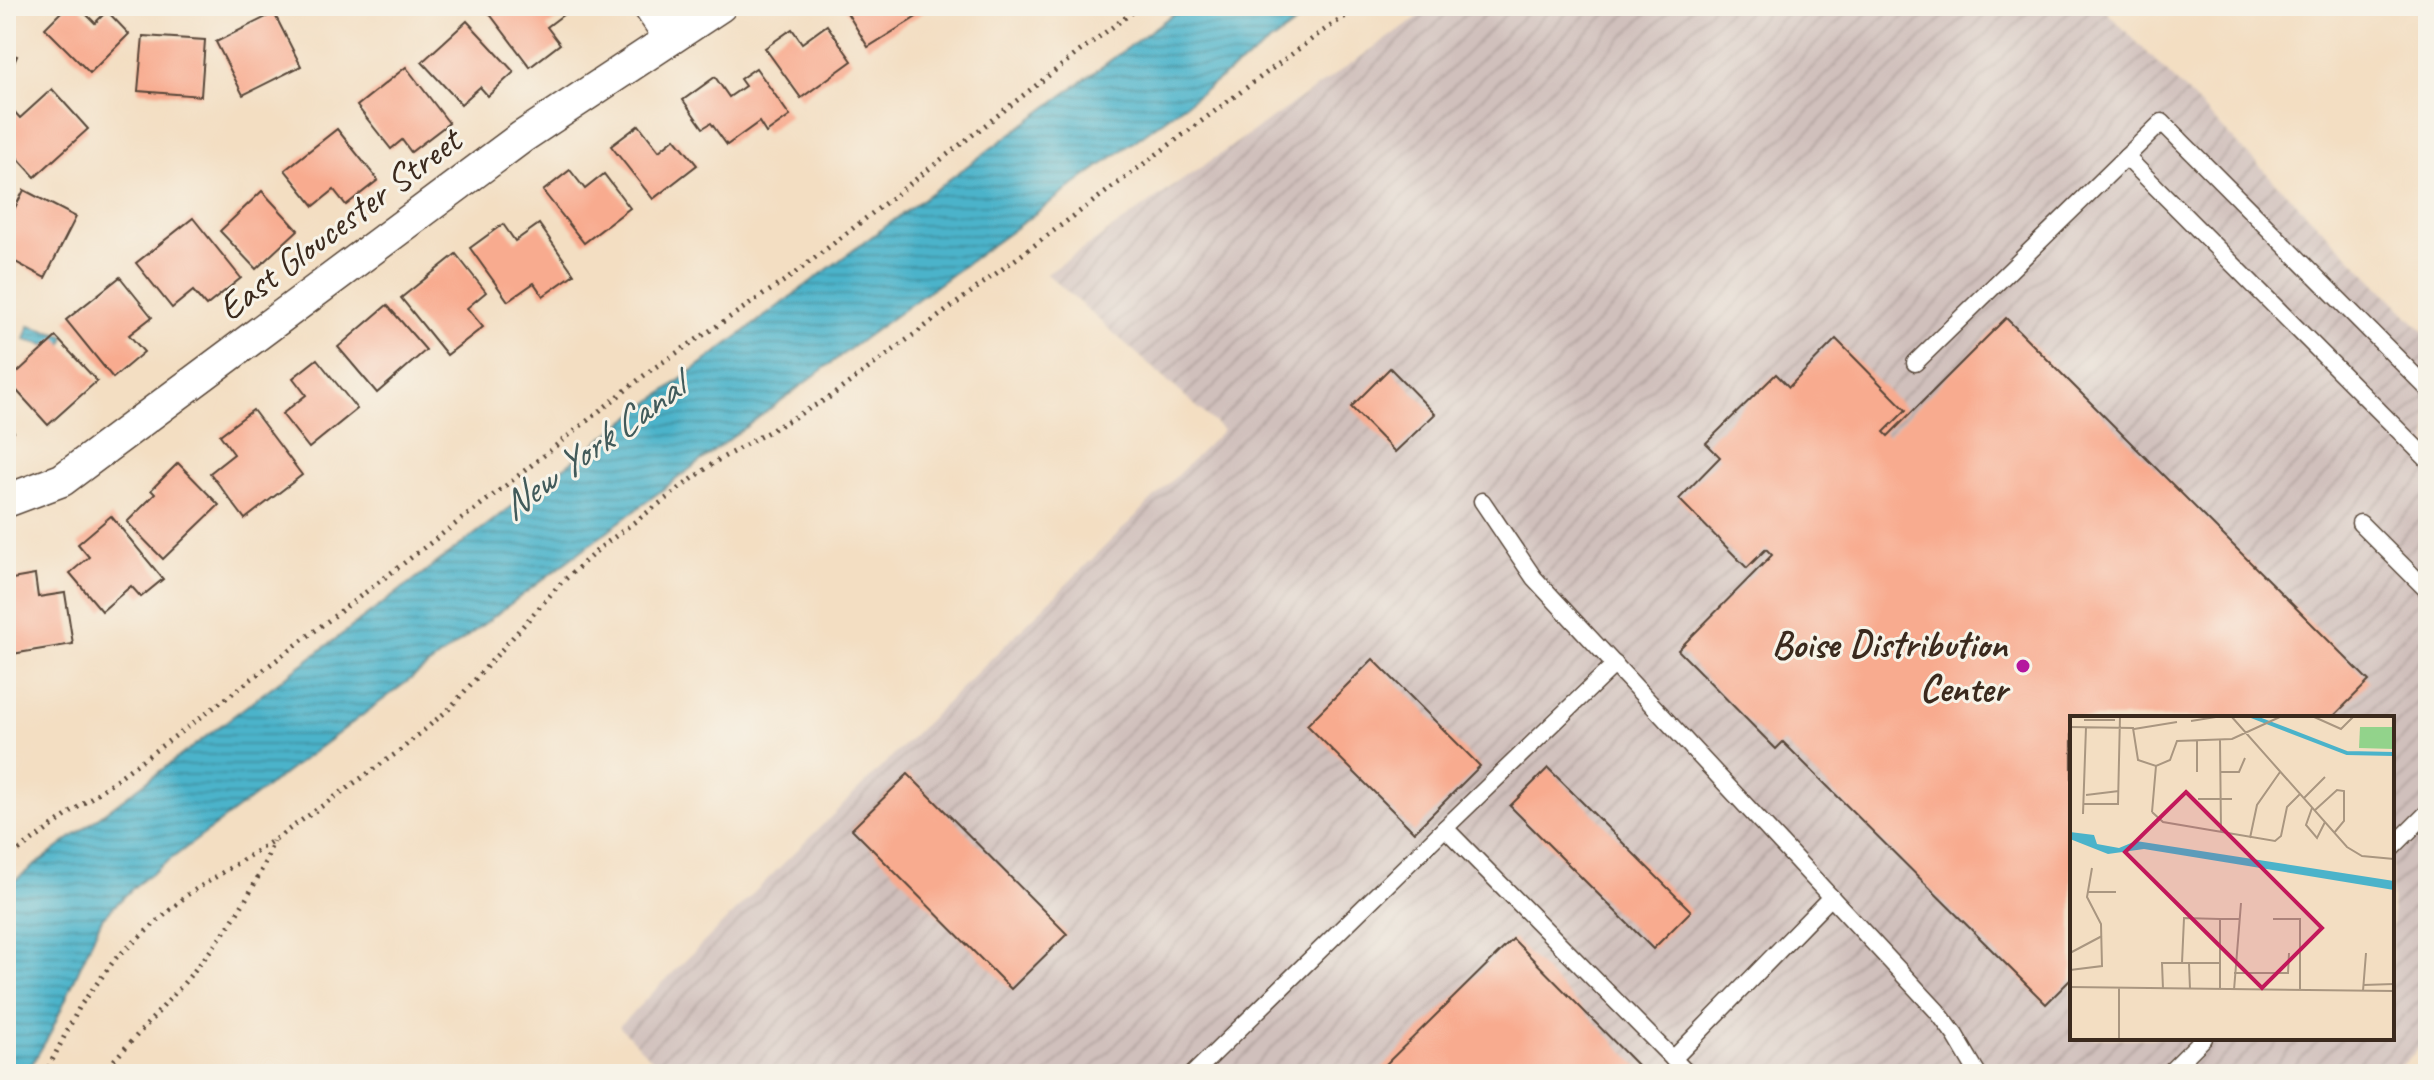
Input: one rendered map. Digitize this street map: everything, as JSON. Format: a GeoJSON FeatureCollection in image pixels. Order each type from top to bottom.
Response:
{"type":"FeatureCollection","features":[{"type":"Feature","properties":{"kind":"street"},"geometry":{"type":"LineString","coordinates":[[649,6],[670,37]]}},
{"type":"Feature","properties":{"kind":"street","name":"East Gloucester Street"},"geometry":{"type":"LineString","coordinates":[[6,501],[62,480],[522,137],[720,6]]}},
{"type":"Feature","properties":{"kind":"lane"},"geometry":{"type":"LineString","coordinates":[[1915,363],[2162,122],[2428,389]]}},
{"type":"Feature","properties":{"kind":"lane"},"geometry":{"type":"LineString","coordinates":[[2126,157],[2428,460]]}},
{"type":"Feature","properties":{"kind":"lane"},"geometry":{"type":"LineString","coordinates":[[1482,501],[1534,578],[1937,1011],[1978,1074]]}},
{"type":"Feature","properties":{"kind":"lane"},"geometry":{"type":"LineString","coordinates":[[2360,523],[2428,591]]}},
{"type":"Feature","properties":{"kind":"lane"},"geometry":{"type":"LineString","coordinates":[[1193,1074],[1615,664]]}},
{"type":"Feature","properties":{"kind":"lane"},"geometry":{"type":"LineString","coordinates":[[2394,846],[2428,812]]}},
{"type":"Feature","properties":{"kind":"lane"},"geometry":{"type":"LineString","coordinates":[[1445,828],[1688,1074]]}},
{"type":"Feature","properties":{"kind":"lane"},"geometry":{"type":"LineString","coordinates":[[1673,1059],[1831,897]]}},
{"type":"Feature","properties":{"kind":"lane"},"geometry":{"type":"LineString","coordinates":[[2168,1074],[2202,1040]]}},
{"type":"Feature","properties":{"kind":"path"},"geometry":{"type":"LineString","coordinates":[[6,860],[217,705],[504,487],[651,370],[793,275],[1071,57],[1141,6]]}},
{"type":"Feature","properties":{"kind":"path"},"geometry":{"type":"LineString","coordinates":[[45,1074],[80,1006],[116,958],[187,895],[274,840],[398,752],[449,709],[560,584],[634,522],[715,462],[830,397],[1320,33],[1361,6]]}},
{"type":"Feature","properties":{"kind":"path"},"geometry":{"type":"LineString","coordinates":[[106,1074],[115,1059],[205,957],[240,907],[274,840]]}},
{"type":"Feature","properties":{"kind":"shaded area"},"geometry":{"type":"Polygon","coordinates":[[[1434,6],[2101,6],[2428,336],[2428,1039],[2393,1074],[666,1074],[619,1026],[1223,430],[1047,274],[1434,6]]]}},
{"type":"Feature","properties":{"kind":"water","name":"New York Canal"},"geometry":{"type":"Polygon","coordinates":[[[1184,6],[1320,6],[863,339],[135,886],[102,918],[50,1034],[26,1074],[6,1074],[6,887],[817,277],[1184,6]]]}},
{"type":"Feature","properties":{"kind":"water"},"geometry":{"type":"Polygon","coordinates":[[[29,326],[65,336],[61,349],[25,340],[29,326]]]}},
{"type":"Feature","properties":{"kind":"building"},"geometry":{"type":"Polygon","coordinates":[[[67,6],[78,6],[95,23],[107,11],[129,34],[90,73],[45,28],[67,6]]]}},
{"type":"Feature","properties":{"kind":"building"},"geometry":{"type":"Polygon","coordinates":[[[498,6],[565,6],[568,11],[547,27],[560,44],[530,67],[489,13],[498,6]]]}},
{"type":"Feature","properties":{"kind":"building"},"geometry":{"type":"Polygon","coordinates":[[[843,6],[934,6],[868,47],[843,6]]]}},
{"type":"Feature","properties":{"kind":"building"},"geometry":{"type":"Polygon","coordinates":[[[274,13],[301,66],[243,95],[216,42],[274,13]]]}},
{"type":"Feature","properties":{"kind":"building"},"geometry":{"type":"Polygon","coordinates":[[[467,21],[514,72],[488,96],[480,87],[461,104],[422,62],[467,21]]]}},
{"type":"Feature","properties":{"kind":"building"},"geometry":{"type":"Polygon","coordinates":[[[827,25],[852,61],[801,98],[765,48],[792,29],[802,43],[827,25]]]}},
{"type":"Feature","properties":{"kind":"building"},"geometry":{"type":"Polygon","coordinates":[[[143,36],[205,40],[201,96],[138,91],[143,36]]]}},
{"type":"Feature","properties":{"kind":"building"},"geometry":{"type":"Polygon","coordinates":[[[6,52],[17,56],[6,81],[6,52]]]}},
{"type":"Feature","properties":{"kind":"building"},"geometry":{"type":"Polygon","coordinates":[[[406,67],[449,123],[411,152],[402,140],[391,149],[357,106],[406,67]]]}},
{"type":"Feature","properties":{"kind":"building"},"geometry":{"type":"Polygon","coordinates":[[[756,68],[790,116],[766,133],[759,122],[727,145],[711,123],[703,128],[683,100],[715,77],[729,97],[745,86],[740,79],[756,68]]]}},
{"type":"Feature","properties":{"kind":"building"},"geometry":{"type":"Polygon","coordinates":[[[52,89],[88,129],[35,177],[6,145],[6,115],[12,109],[20,118],[52,89]]]}},
{"type":"Feature","properties":{"kind":"building"},"geometry":{"type":"Polygon","coordinates":[[[639,125],[659,151],[675,138],[697,165],[653,199],[611,146],[639,125]]]}},
{"type":"Feature","properties":{"kind":"building"},"geometry":{"type":"Polygon","coordinates":[[[337,129],[378,180],[346,205],[334,190],[314,206],[285,170],[337,129]]]}},
{"type":"Feature","properties":{"kind":"building"},"geometry":{"type":"Polygon","coordinates":[[[570,170],[585,189],[604,174],[630,208],[584,243],[543,191],[570,170]]]}},
{"type":"Feature","properties":{"kind":"building"},"geometry":{"type":"Polygon","coordinates":[[[24,190],[76,217],[45,278],[6,257],[6,225],[24,190]]]}},
{"type":"Feature","properties":{"kind":"building"},"geometry":{"type":"Polygon","coordinates":[[[262,191],[298,230],[256,269],[220,231],[262,191]]]}},
{"type":"Feature","properties":{"kind":"building"},"geometry":{"type":"Polygon","coordinates":[[[193,218],[241,278],[206,306],[193,291],[172,308],[136,263],[193,218]]]}},
{"type":"Feature","properties":{"kind":"building"},"geometry":{"type":"Polygon","coordinates":[[[503,224],[515,241],[539,224],[574,274],[543,296],[534,283],[508,301],[470,248],[503,224]]]}},
{"type":"Feature","properties":{"kind":"building"},"geometry":{"type":"Polygon","coordinates":[[[456,254],[486,292],[467,308],[483,327],[447,355],[401,298],[456,254]]]}},
{"type":"Feature","properties":{"kind":"building"},"geometry":{"type":"Polygon","coordinates":[[[120,277],[152,317],[129,335],[144,352],[113,378],[66,320],[120,277]]]}},
{"type":"Feature","properties":{"kind":"building"},"geometry":{"type":"Polygon","coordinates":[[[387,305],[426,350],[377,393],[338,347],[387,305]]]}},
{"type":"Feature","properties":{"kind":"building","name":"Boise Distribution Center"},"geometry":{"type":"Polygon","coordinates":[[[2006,318],[2369,681],[2334,716],[2070,716],[2070,980],[2046,1004],[1783,742],[1776,749],[1678,650],[1772,555],[1766,549],[1747,568],[1679,499],[1720,457],[1706,443],[1776,374],[1789,387],[1836,339],[1906,410],[1884,432],[1888,436],[2006,318]]]}},
{"type":"Feature","properties":{"kind":"building"},"geometry":{"type":"Polygon","coordinates":[[[56,337],[97,381],[48,425],[8,381],[56,337]]]}},
{"type":"Feature","properties":{"kind":"building"},"geometry":{"type":"Polygon","coordinates":[[[317,359],[357,409],[309,448],[282,414],[306,395],[293,378],[317,359]]]}},
{"type":"Feature","properties":{"kind":"building"},"geometry":{"type":"Polygon","coordinates":[[[1390,368],[1435,414],[1395,452],[1351,407],[1390,368]]]}},
{"type":"Feature","properties":{"kind":"building"},"geometry":{"type":"Polygon","coordinates":[[[253,410],[302,475],[245,519],[210,473],[234,454],[220,435],[253,410]]]}},
{"type":"Feature","properties":{"kind":"building"},"geometry":{"type":"Polygon","coordinates":[[[6,415],[14,432],[6,436],[6,415]]]}},
{"type":"Feature","properties":{"kind":"building"},"geometry":{"type":"Polygon","coordinates":[[[178,463],[219,505],[163,559],[127,522],[155,494],[151,490],[178,463]]]}},
{"type":"Feature","properties":{"kind":"building"},"geometry":{"type":"Polygon","coordinates":[[[111,516],[163,579],[141,597],[131,586],[102,611],[70,573],[89,557],[78,544],[111,516]]]}},
{"type":"Feature","properties":{"kind":"building"},"geometry":{"type":"Polygon","coordinates":[[[35,575],[38,597],[65,593],[73,644],[6,655],[6,580],[35,575]]]}},
{"type":"Feature","properties":{"kind":"building"},"geometry":{"type":"Polygon","coordinates":[[[1373,659],[1480,766],[1414,832],[1307,725],[1373,659]]]}},
{"type":"Feature","properties":{"kind":"building"},"geometry":{"type":"Polygon","coordinates":[[[1548,768],[1691,911],[1653,949],[1510,806],[1548,768]]]}},
{"type":"Feature","properties":{"kind":"building"},"geometry":{"type":"Polygon","coordinates":[[[908,774],[1067,934],[1011,989],[852,829],[908,774]]]}},
{"type":"Feature","properties":{"kind":"building"},"geometry":{"type":"Polygon","coordinates":[[[1513,939],[1646,1074],[1376,1074],[1513,939]]]}},
{"type":"Feature","properties":{"kind":"place","name":"Boise Distribution Center"},"geometry":{"type":"Point","coordinates":[2023,666]}}]}
